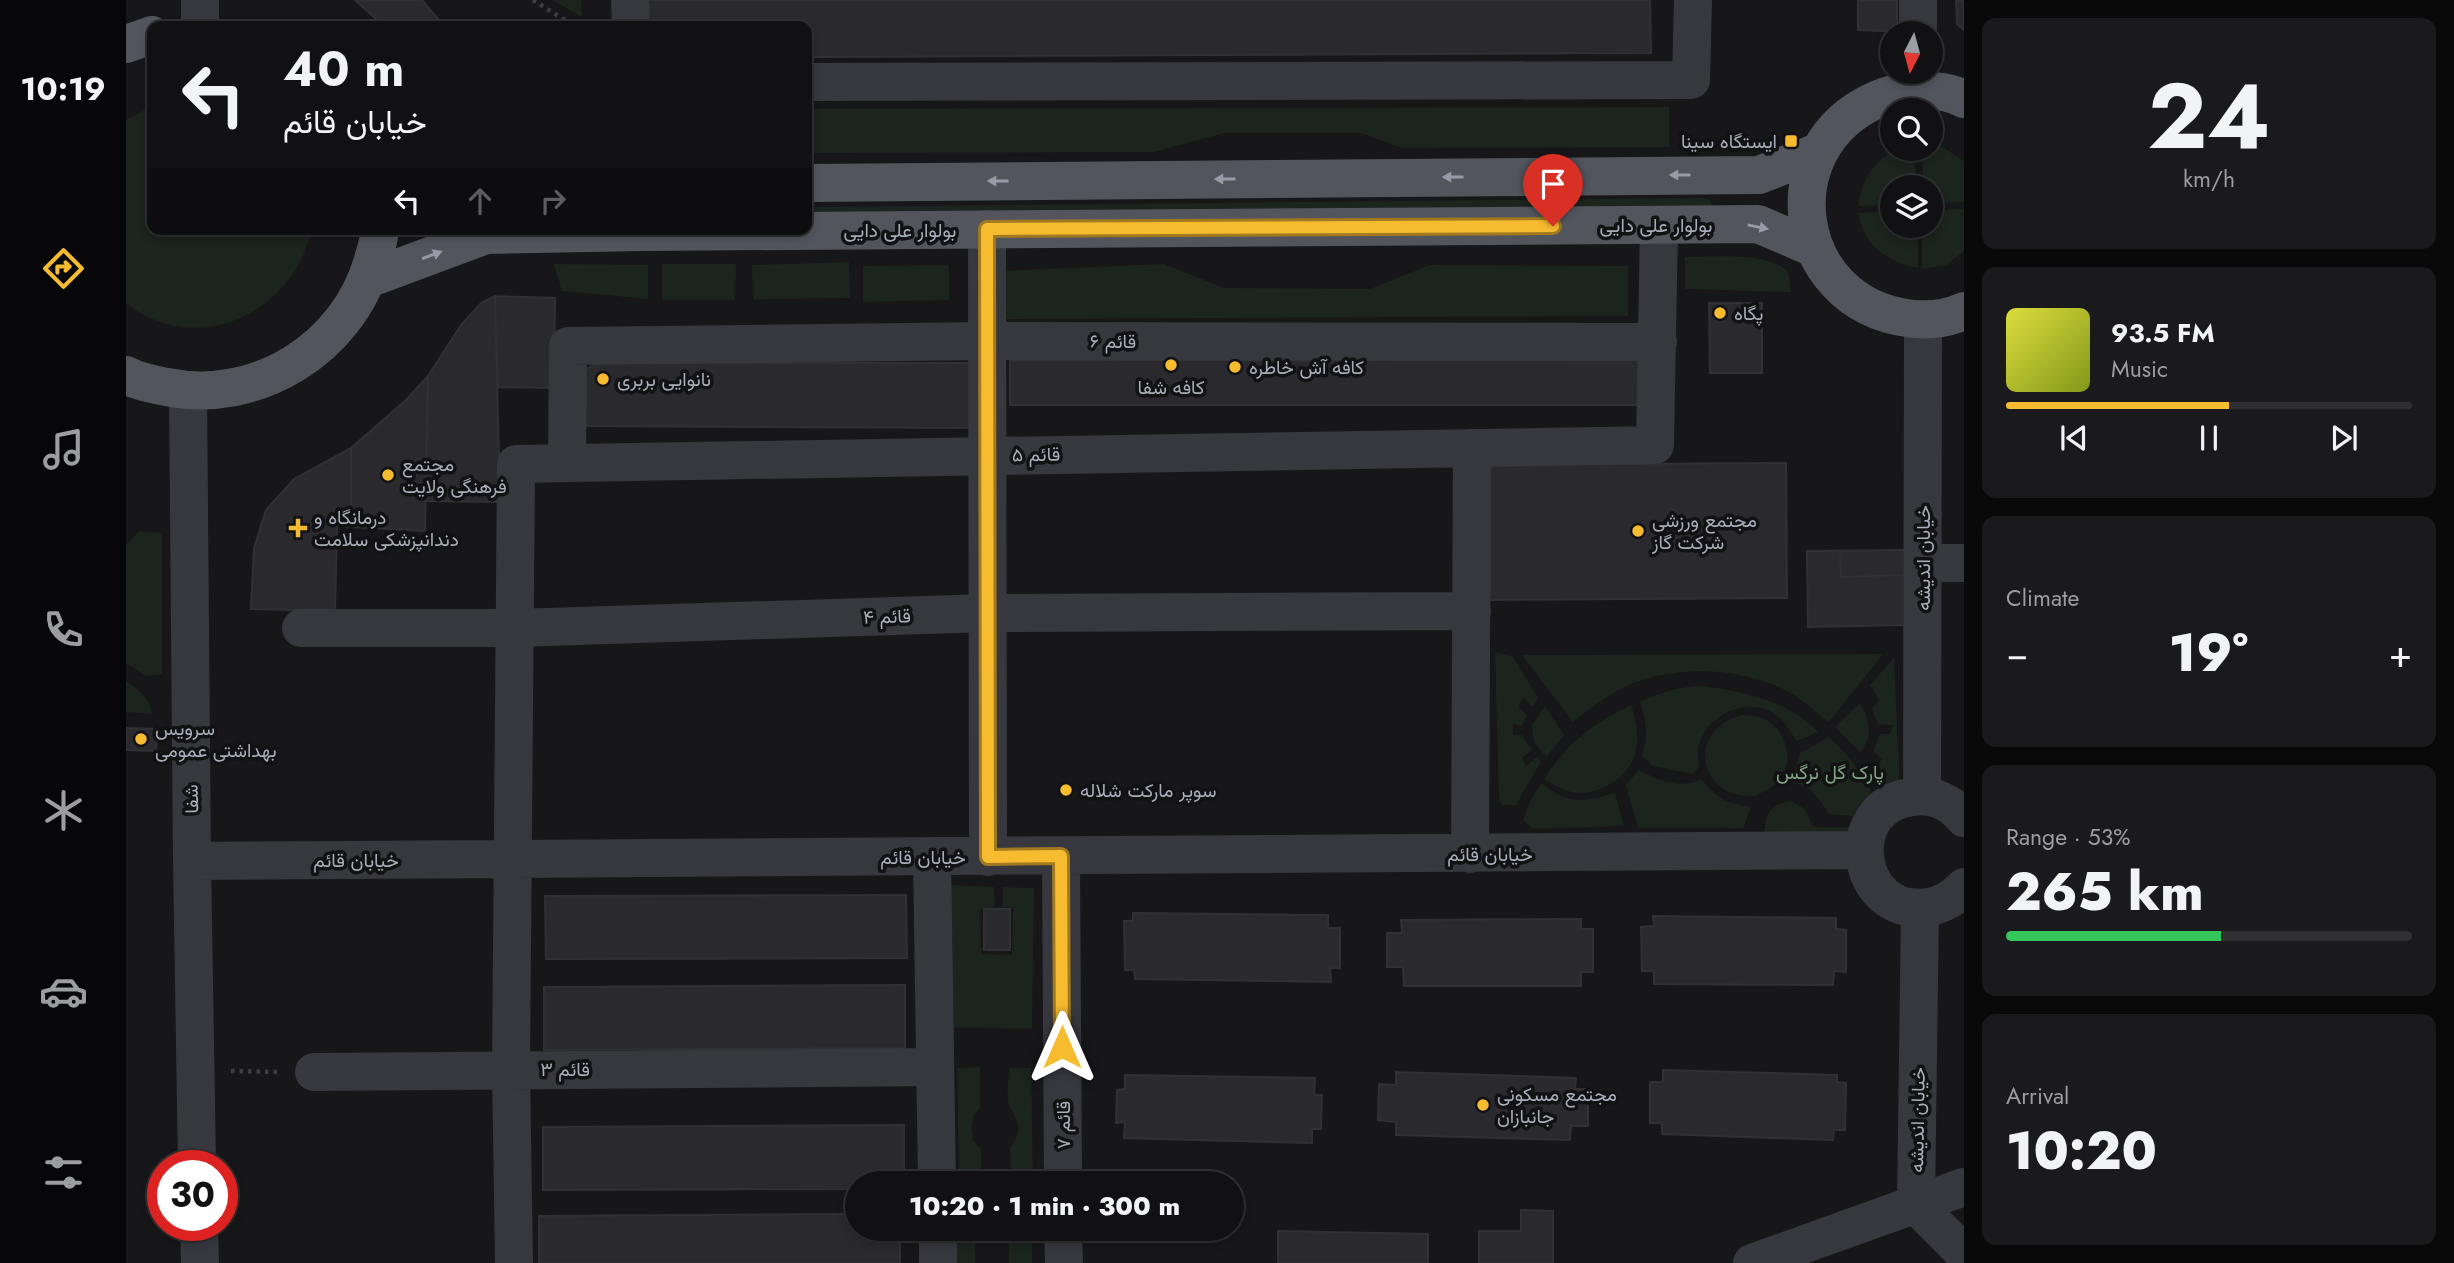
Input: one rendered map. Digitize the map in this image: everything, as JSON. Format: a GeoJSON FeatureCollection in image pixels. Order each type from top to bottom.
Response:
{"type":"FeatureCollection","features":[{"type":"Feature","properties":{"kind":"main road"},"geometry":{"type":"LineString","coordinates":[[126,44],[147,37]]}},
{"type":"Feature","properties":{"kind":"main road"},"geometry":{"type":"LineString","coordinates":[[1911,84],[1859,107],[1836,127],[1818,152],[1807,184],[1806,216],[1814,248],[1831,277],[1857,301],[1888,316],[1923,320],[1964,311]]}},
{"type":"Feature","properties":{"kind":"main road"},"geometry":{"type":"LineString","coordinates":[[1926,84],[1964,99]]}},
{"type":"Feature","properties":{"kind":"main road"},"geometry":{"type":"LineString","coordinates":[[812,183],[1759,175],[1818,152]]}},
{"type":"Feature","properties":{"kind":"main road","name":"بولوار علی دایی"},"geometry":{"type":"LineString","coordinates":[[812,231],[1758,224],[1814,248]]}},
{"type":"Feature","properties":{"kind":"main road"},"geometry":{"type":"LineString","coordinates":[[126,375],[138,381],[188,391],[225,390],[262,380],[296,364],[326,341],[350,312],[368,279],[379,235]]}},
{"type":"Feature","properties":{"kind":"main road","name":"بولوار علی دایی"},"geometry":{"type":"LineString","coordinates":[[368,279],[486,236],[528,235]]}},
{"type":"Feature","properties":{"kind":"street"},"geometry":{"type":"LineString","coordinates":[[200,0],[200,21]]}},
{"type":"Feature","properties":{"kind":"street"},"geometry":{"type":"LineString","coordinates":[[631,0],[631,21]]}},
{"type":"Feature","properties":{"kind":"street"},"geometry":{"type":"LineString","coordinates":[[812,82],[1691,80],[1693,0]]}},
{"type":"Feature","properties":{"kind":"street"},"geometry":{"type":"LineString","coordinates":[[1918,0],[1918,21]]}},
{"type":"Feature","properties":{"kind":"street"},"geometry":{"type":"LineString","coordinates":[[1658,342],[1659,225]]}},
{"type":"Feature","properties":{"kind":"street"},"geometry":{"type":"LineString","coordinates":[[987,229],[988,857]]}},
{"type":"Feature","properties":{"kind":"street","name":"خیابان اندیشه"},"geometry":{"type":"LineString","coordinates":[[1922,796],[1923,320]]}},
{"type":"Feature","properties":{"kind":"street","name":"قائم ۶"},"geometry":{"type":"LineString","coordinates":[[567,462],[568,346],[987,341],[1658,342]]}},
{"type":"Feature","properties":{"kind":"street","name":"قائم ۵"},"geometry":{"type":"LineString","coordinates":[[515,628],[516,464],[987,454],[1655,445],[1658,342]]}},
{"type":"Feature","properties":{"kind":"street","name":"شفا"},"geometry":{"type":"LineString","coordinates":[[188,391],[197,1150]]}},
{"type":"Feature","properties":{"kind":"street"},"geometry":{"type":"LineString","coordinates":[[1470,854],[1472,448]]}},
{"type":"Feature","properties":{"kind":"street"},"geometry":{"type":"LineString","coordinates":[[1923,563],[1964,563]]}},
{"type":"Feature","properties":{"kind":"street","name":"قائم ۴"},"geometry":{"type":"LineString","coordinates":[[302,628],[515,628],[988,612],[1472,611]]}},
{"type":"Feature","properties":{"kind":"street"},"geometry":{"type":"LineString","coordinates":[[514,1263],[511,1069],[515,628]]}},
{"type":"Feature","properties":{"kind":"street"},"geometry":{"type":"LineString","coordinates":[[1964,818],[1958,810],[1942,800],[1922,796],[1905,797],[1888,805],[1875,817],[1863,850],[1866,868],[1874,884],[1886,897],[1902,906],[1920,908],[1939,905],[1956,896],[1964,887]]}},
{"type":"Feature","properties":{"kind":"street","name":"خیابان قائم"},"geometry":{"type":"LineString","coordinates":[[192,861],[1863,850]]}},
{"type":"Feature","properties":{"kind":"street","name":"قائم ۷"},"geometry":{"type":"LineString","coordinates":[[1061,856],[1063,1171]]}},
{"type":"Feature","properties":{"kind":"street"},"geometry":{"type":"LineString","coordinates":[[932,857],[937,1171]]}},
{"type":"Feature","properties":{"kind":"street","name":"خیابان اندیشه"},"geometry":{"type":"LineString","coordinates":[[1916,1205],[1920,908]]}},
{"type":"Feature","properties":{"kind":"street","name":"قائم ۳"},"geometry":{"type":"LineString","coordinates":[[314,1072],[935,1067]]}},
{"type":"Feature","properties":{"kind":"street"},"geometry":{"type":"LineString","coordinates":[[1752,1263],[1964,1187]]}},
{"type":"Feature","properties":{"kind":"street"},"geometry":{"type":"LineString","coordinates":[[1916,1205],[1964,1253]]}},
{"type":"Feature","properties":{"kind":"street"},"geometry":{"type":"LineString","coordinates":[[199,1241],[200,1263]]}},
{"type":"Feature","properties":{"kind":"street"},"geometry":{"type":"LineString","coordinates":[[938,1241],[938,1263]]}},
{"type":"Feature","properties":{"kind":"street"},"geometry":{"type":"LineString","coordinates":[[1063,1241],[1063,1263]]}},
{"type":"Feature","properties":{"kind":"path"},"geometry":{"type":"LineString","coordinates":[[533,0],[566,21]]}},
{"type":"Feature","properties":{"kind":"path"},"geometry":{"type":"LineString","coordinates":[[196,1071],[314,1072]]}},
{"type":"Feature","properties":{"kind":"green space"},"geometry":{"type":"Polygon","coordinates":[[[552,0],[581,0],[582,17],[552,0]]]}},
{"type":"Feature","properties":{"kind":"green space"},"geometry":{"type":"Polygon","coordinates":[[[1669,107],[1669,147],[1402,148],[1361,133],[1224,133],[1154,152],[812,153],[812,109],[1669,107]]]}},
{"type":"Feature","properties":{"kind":"green space"},"geometry":{"type":"Polygon","coordinates":[[[147,109],[147,235],[309,235],[301,259],[285,284],[264,305],[238,319],[211,327],[182,327],[153,319],[126,303],[126,120],[147,109]]]}},
{"type":"Feature","properties":{"kind":"green space"},"geometry":{"type":"Polygon","coordinates":[[[1943,147],[1964,161],[1964,202],[1943,203],[1943,175],[1923,175],[1922,161],[1943,161],[1943,147]]]}},
{"type":"Feature","properties":{"kind":"green space"},"geometry":{"type":"Polygon","coordinates":[[[1880,161],[1915,161],[1916,175],[1880,175],[1880,205],[1858,206],[1862,188],[1880,161]]]}},
{"type":"Feature","properties":{"kind":"green space"},"geometry":{"type":"Polygon","coordinates":[[[1703,198],[1709,200],[1712,206],[812,220],[812,207],[1703,198]]]}},
{"type":"Feature","properties":{"kind":"green space"},"geometry":{"type":"Polygon","coordinates":[[[1964,209],[1964,251],[1946,265],[1922,269],[1922,238],[1943,238],[1943,210],[1964,209]]]}},
{"type":"Feature","properties":{"kind":"green space"},"geometry":{"type":"Polygon","coordinates":[[[1880,212],[1880,238],[1918,238],[1918,268],[1897,262],[1879,251],[1865,234],[1859,213],[1880,212]]]}},
{"type":"Feature","properties":{"kind":"green space"},"geometry":{"type":"Polygon","coordinates":[[[1739,256],[1766,260],[1788,271],[1791,292],[1685,289],[1685,257],[1739,256]]]}},
{"type":"Feature","properties":{"kind":"green space"},"geometry":{"type":"Polygon","coordinates":[[[849,262],[850,298],[753,299],[752,265],[849,262]]]}},
{"type":"Feature","properties":{"kind":"green space"},"geometry":{"type":"Polygon","coordinates":[[[554,264],[648,265],[648,299],[562,291],[554,264]]]}},
{"type":"Feature","properties":{"kind":"green space"},"geometry":{"type":"Polygon","coordinates":[[[662,264],[736,264],[735,300],[662,300],[662,264]]]}},
{"type":"Feature","properties":{"kind":"green space"},"geometry":{"type":"Polygon","coordinates":[[[1164,264],[1224,288],[1370,289],[1430,265],[1628,266],[1628,316],[999,319],[999,271],[1164,264]]]}},
{"type":"Feature","properties":{"kind":"green space"},"geometry":{"type":"Polygon","coordinates":[[[949,265],[949,300],[863,302],[863,266],[949,265]]]}},
{"type":"Feature","properties":{"kind":"green space"},"geometry":{"type":"Polygon","coordinates":[[[139,531],[162,533],[162,674],[146,676],[126,663],[126,545],[139,531]]]}},
{"type":"Feature","properties":{"kind":"green space"},"geometry":{"type":"Polygon","coordinates":[[[1495,652],[1513,657],[1538,698],[1533,707],[1524,698],[1518,706],[1527,715],[1522,726],[1513,724],[1513,735],[1522,735],[1532,750],[1522,758],[1526,766],[1538,756],[1540,763],[1516,805],[1502,805],[1499,799],[1495,652]]]}},
{"type":"Feature","properties":{"kind":"green space"},"geometry":{"type":"Polygon","coordinates":[[[1883,654],[1829,722],[1791,693],[1766,682],[1745,676],[1701,671],[1679,672],[1636,682],[1611,694],[1573,722],[1522,655],[1883,654]]]}},
{"type":"Feature","properties":{"kind":"green space"},"geometry":{"type":"Polygon","coordinates":[[[1894,658],[1900,791],[1880,786],[1870,769],[1877,768],[1882,759],[1873,751],[1880,734],[1890,734],[1893,725],[1878,724],[1872,709],[1879,700],[1870,685],[1894,658]]]}},
{"type":"Feature","properties":{"kind":"green space"},"geometry":{"type":"Polygon","coordinates":[[[126,681],[146,699],[152,714],[126,712],[126,681]]]}},
{"type":"Feature","properties":{"kind":"green space"},"geometry":{"type":"Polygon","coordinates":[[[1702,686],[1764,699],[1794,712],[1818,732],[1797,741],[1777,716],[1755,707],[1743,707],[1720,716],[1711,724],[1699,745],[1699,767],[1693,774],[1653,766],[1642,756],[1646,729],[1640,702],[1670,691],[1702,686]]]}},
{"type":"Feature","properties":{"kind":"green space"},"geometry":{"type":"Polygon","coordinates":[[[1860,703],[1869,728],[1861,753],[1835,727],[1860,703]]]}},
{"type":"Feature","properties":{"kind":"green space"},"geometry":{"type":"Polygon","coordinates":[[[1631,705],[1637,729],[1636,752],[1626,772],[1617,780],[1596,790],[1577,793],[1544,779],[1582,735],[1631,705]]]}},
{"type":"Feature","properties":{"kind":"green space"},"geometry":{"type":"Polygon","coordinates":[[[1545,706],[1564,735],[1546,757],[1534,742],[1532,725],[1545,706]]]}},
{"type":"Feature","properties":{"kind":"green space"},"geometry":{"type":"Polygon","coordinates":[[[1741,715],[1768,721],[1780,733],[1787,749],[1784,774],[1771,788],[1756,796],[1736,794],[1721,787],[1711,776],[1706,763],[1706,749],[1712,735],[1723,723],[1741,715]]]}},
{"type":"Feature","properties":{"kind":"green space","name":"پارک گل نرگس"},"geometry":{"type":"Polygon","coordinates":[[[1829,737],[1853,763],[1872,794],[1860,804],[1853,816],[1829,814],[1813,792],[1788,781],[1800,753],[1829,737]]]}},
{"type":"Feature","properties":{"kind":"green space"},"geometry":{"type":"Polygon","coordinates":[[[1639,770],[1678,784],[1701,779],[1723,799],[1751,807],[1743,828],[1638,828],[1626,785],[1639,770]]]}},
{"type":"Feature","properties":{"kind":"green space"},"geometry":{"type":"Polygon","coordinates":[[[1541,783],[1559,795],[1576,800],[1594,799],[1615,793],[1624,826],[1533,829],[1523,820],[1541,783]]]}},
{"type":"Feature","properties":{"kind":"green space"},"geometry":{"type":"Polygon","coordinates":[[[1792,801],[1805,809],[1813,827],[1856,827],[1855,833],[1764,834],[1770,811],[1778,805],[1792,801]]]}},
{"type":"Feature","properties":{"kind":"green space"},"geometry":{"type":"Polygon","coordinates":[[[951,885],[994,887],[995,907],[980,909],[981,954],[1012,955],[1013,908],[1003,907],[1003,887],[1034,888],[1032,1029],[951,1027],[951,885]]]}},
{"type":"Feature","properties":{"kind":"green space"},"geometry":{"type":"Polygon","coordinates":[[[980,1067],[980,1108],[974,1115],[971,1127],[973,1140],[981,1149],[981,1171],[959,1171],[957,1068],[980,1067]]]}},
{"type":"Feature","properties":{"kind":"green space"},"geometry":{"type":"Polygon","coordinates":[[[1009,1068],[1031,1068],[1033,1171],[1011,1171],[1010,1147],[1017,1136],[1018,1127],[1009,1103],[1009,1068]]]}},
{"type":"Feature","properties":{"kind":"green space"},"geometry":{"type":"Polygon","coordinates":[[[952,1241],[975,1241],[975,1263],[952,1263],[952,1241]]]}},
{"type":"Feature","properties":{"kind":"green space"},"geometry":{"type":"Polygon","coordinates":[[[1009,1241],[1032,1241],[1032,1263],[1009,1263],[1009,1241]]]}},
{"type":"Feature","properties":{"kind":"building"},"geometry":{"type":"Polygon","coordinates":[[[355,0],[422,0],[440,21],[378,21],[355,0]]]}},
{"type":"Feature","properties":{"kind":"building"},"geometry":{"type":"Polygon","coordinates":[[[648,0],[1650,0],[1651,53],[812,57],[812,21],[648,21],[648,0]]]}},
{"type":"Feature","properties":{"kind":"building"},"geometry":{"type":"Polygon","coordinates":[[[1858,0],[1897,0],[1897,21],[1880,21],[1880,31],[1858,30],[1858,0]]]}},
{"type":"Feature","properties":{"kind":"building"},"geometry":{"type":"Polygon","coordinates":[[[1956,0],[1964,0],[1964,30],[1957,24],[1956,0]]]}},
{"type":"Feature","properties":{"kind":"building"},"geometry":{"type":"Polygon","coordinates":[[[495,296],[555,298],[554,388],[498,387],[495,296]]]}},
{"type":"Feature","properties":{"kind":"building"},"geometry":{"type":"Polygon","coordinates":[[[495,296],[500,502],[425,501],[428,376],[461,325],[481,303],[495,296]]]}},
{"type":"Feature","properties":{"kind":"building"},"geometry":{"type":"Polygon","coordinates":[[[1709,303],[1762,303],[1762,373],[1710,373],[1709,303]]]}},
{"type":"Feature","properties":{"kind":"building"},"geometry":{"type":"Polygon","coordinates":[[[1010,360],[1643,360],[1643,405],[1010,405],[1010,360]]]}},
{"type":"Feature","properties":{"kind":"building"},"geometry":{"type":"Polygon","coordinates":[[[598,363],[974,363],[973,428],[584,426],[584,370],[598,363]]]}},
{"type":"Feature","properties":{"kind":"building","name":"مجتمع فرهنگی ولایت"},"geometry":{"type":"Polygon","coordinates":[[[428,376],[425,531],[351,527],[351,448],[406,400],[428,376]]]}},
{"type":"Feature","properties":{"kind":"building","name":"درمانگاه و دندانپزشکی سلامت"},"geometry":{"type":"Polygon","coordinates":[[[351,448],[351,527],[337,526],[335,611],[251,609],[254,548],[266,510],[294,479],[351,448]]]}},
{"type":"Feature","properties":{"kind":"building","name":"مجتمع ورزشی شرکت گاز"},"geometry":{"type":"Polygon","coordinates":[[[1786,463],[1787,598],[1490,600],[1489,465],[1786,463]]]}},
{"type":"Feature","properties":{"kind":"building"},"geometry":{"type":"Polygon","coordinates":[[[1904,550],[1905,625],[1808,627],[1807,551],[1904,550]]]}},
{"type":"Feature","properties":{"kind":"building"},"geometry":{"type":"Polygon","coordinates":[[[1904,550],[1905,575],[1841,577],[1840,551],[1904,550]]]}},
{"type":"Feature","properties":{"kind":"building","name":"سرویس بهداشتی عمومی"},"geometry":{"type":"Polygon","coordinates":[[[126,728],[157,729],[156,751],[126,750],[126,728]]]}},
{"type":"Feature","properties":{"kind":"building"},"geometry":{"type":"Polygon","coordinates":[[[906,895],[907,958],[546,959],[545,896],[906,895]]]}},
{"type":"Feature","properties":{"kind":"building"},"geometry":{"type":"Polygon","coordinates":[[[984,909],[1010,909],[1010,950],[984,950],[984,909]]]}},
{"type":"Feature","properties":{"kind":"building"},"geometry":{"type":"Polygon","coordinates":[[[1133,913],[1328,915],[1328,928],[1340,928],[1340,968],[1330,968],[1331,982],[1135,979],[1134,970],[1125,970],[1124,921],[1133,921],[1133,913]]]}},
{"type":"Feature","properties":{"kind":"building"},"geometry":{"type":"Polygon","coordinates":[[[1653,916],[1836,918],[1836,929],[1846,930],[1846,972],[1834,971],[1833,985],[1654,984],[1654,971],[1642,971],[1641,927],[1654,926],[1653,916]]]}},
{"type":"Feature","properties":{"kind":"building"},"geometry":{"type":"Polygon","coordinates":[[[1581,919],[1581,929],[1593,929],[1593,972],[1581,972],[1581,986],[1404,986],[1403,967],[1387,967],[1387,933],[1402,933],[1401,920],[1581,919]]]}},
{"type":"Feature","properties":{"kind":"building"},"geometry":{"type":"Polygon","coordinates":[[[905,985],[905,1048],[544,1050],[544,987],[905,985]]]}},
{"type":"Feature","properties":{"kind":"building"},"geometry":{"type":"Polygon","coordinates":[[[1663,1070],[1837,1075],[1837,1082],[1846,1083],[1845,1130],[1834,1130],[1833,1140],[1662,1134],[1662,1123],[1650,1123],[1650,1082],[1663,1082],[1663,1070]]]}},
{"type":"Feature","properties":{"kind":"building","name":"مجتمع مسکونی جانبازان"},"geometry":{"type":"Polygon","coordinates":[[[1396,1072],[1576,1078],[1575,1089],[1588,1089],[1588,1126],[1571,1126],[1570,1140],[1396,1135],[1396,1122],[1378,1120],[1379,1084],[1396,1085],[1396,1072]]]}},
{"type":"Feature","properties":{"kind":"building"},"geometry":{"type":"Polygon","coordinates":[[[1125,1075],[1315,1078],[1314,1095],[1322,1095],[1321,1129],[1312,1129],[1312,1143],[1124,1138],[1125,1122],[1116,1123],[1117,1090],[1125,1089],[1125,1075]]]}},
{"type":"Feature","properties":{"kind":"building"},"geometry":{"type":"Polygon","coordinates":[[[904,1125],[904,1171],[845,1171],[845,1189],[543,1190],[543,1127],[904,1125]]]}},
{"type":"Feature","properties":{"kind":"building"},"geometry":{"type":"Polygon","coordinates":[[[1521,1210],[1553,1211],[1553,1263],[1479,1263],[1479,1231],[1521,1231],[1521,1210]]]}},
{"type":"Feature","properties":{"kind":"building"},"geometry":{"type":"Polygon","coordinates":[[[845,1214],[845,1241],[900,1241],[900,1263],[539,1263],[539,1216],[845,1214]]]}},
{"type":"Feature","properties":{"kind":"building"},"geometry":{"type":"Polygon","coordinates":[[[1278,1231],[1428,1234],[1428,1263],[1278,1263],[1278,1231]]]}},
{"type":"Feature","properties":{"kind":"place","name":"ایستگاه سینا"},"geometry":{"type":"Point","coordinates":[1791,141]}},
{"type":"Feature","properties":{"kind":"place","name":"پگاه"},"geometry":{"type":"Point","coordinates":[1720,313]}},
{"type":"Feature","properties":{"kind":"place","name":"کافه شفا"},"geometry":{"type":"Point","coordinates":[1171,365]}},
{"type":"Feature","properties":{"kind":"place","name":"کافه آش خاطره"},"geometry":{"type":"Point","coordinates":[1235,367]}},
{"type":"Feature","properties":{"kind":"place","name":"نانوایی بربری"},"geometry":{"type":"Point","coordinates":[603,379]}},
{"type":"Feature","properties":{"kind":"place","name":"مجتمع فرهنگی ولایت"},"geometry":{"type":"Point","coordinates":[388,475]}},
{"type":"Feature","properties":{"kind":"place","name":"درمانگاه و دندانپزشکی سلامت"},"geometry":{"type":"Point","coordinates":[298,528]}},
{"type":"Feature","properties":{"kind":"place","name":"مجتمع ورزشی شرکت گاز"},"geometry":{"type":"Point","coordinates":[1638,531]}},
{"type":"Feature","properties":{"kind":"place","name":"سرویس بهداشتی عمومی"},"geometry":{"type":"Point","coordinates":[141,739]}},
{"type":"Feature","properties":{"kind":"place","name":"سوپر مارکت شلاله"},"geometry":{"type":"Point","coordinates":[1066,790]}},
{"type":"Feature","properties":{"kind":"place","name":"مجتمع مسکونی جانبازان"},"geometry":{"type":"Point","coordinates":[1483,1105]}},
{"type":"Feature","properties":{"kind":"route"},"geometry":{"type":"LineString","coordinates":[[1062,1047],[1061,856],[988,857],[987,229],[1553,226]]}}]}
